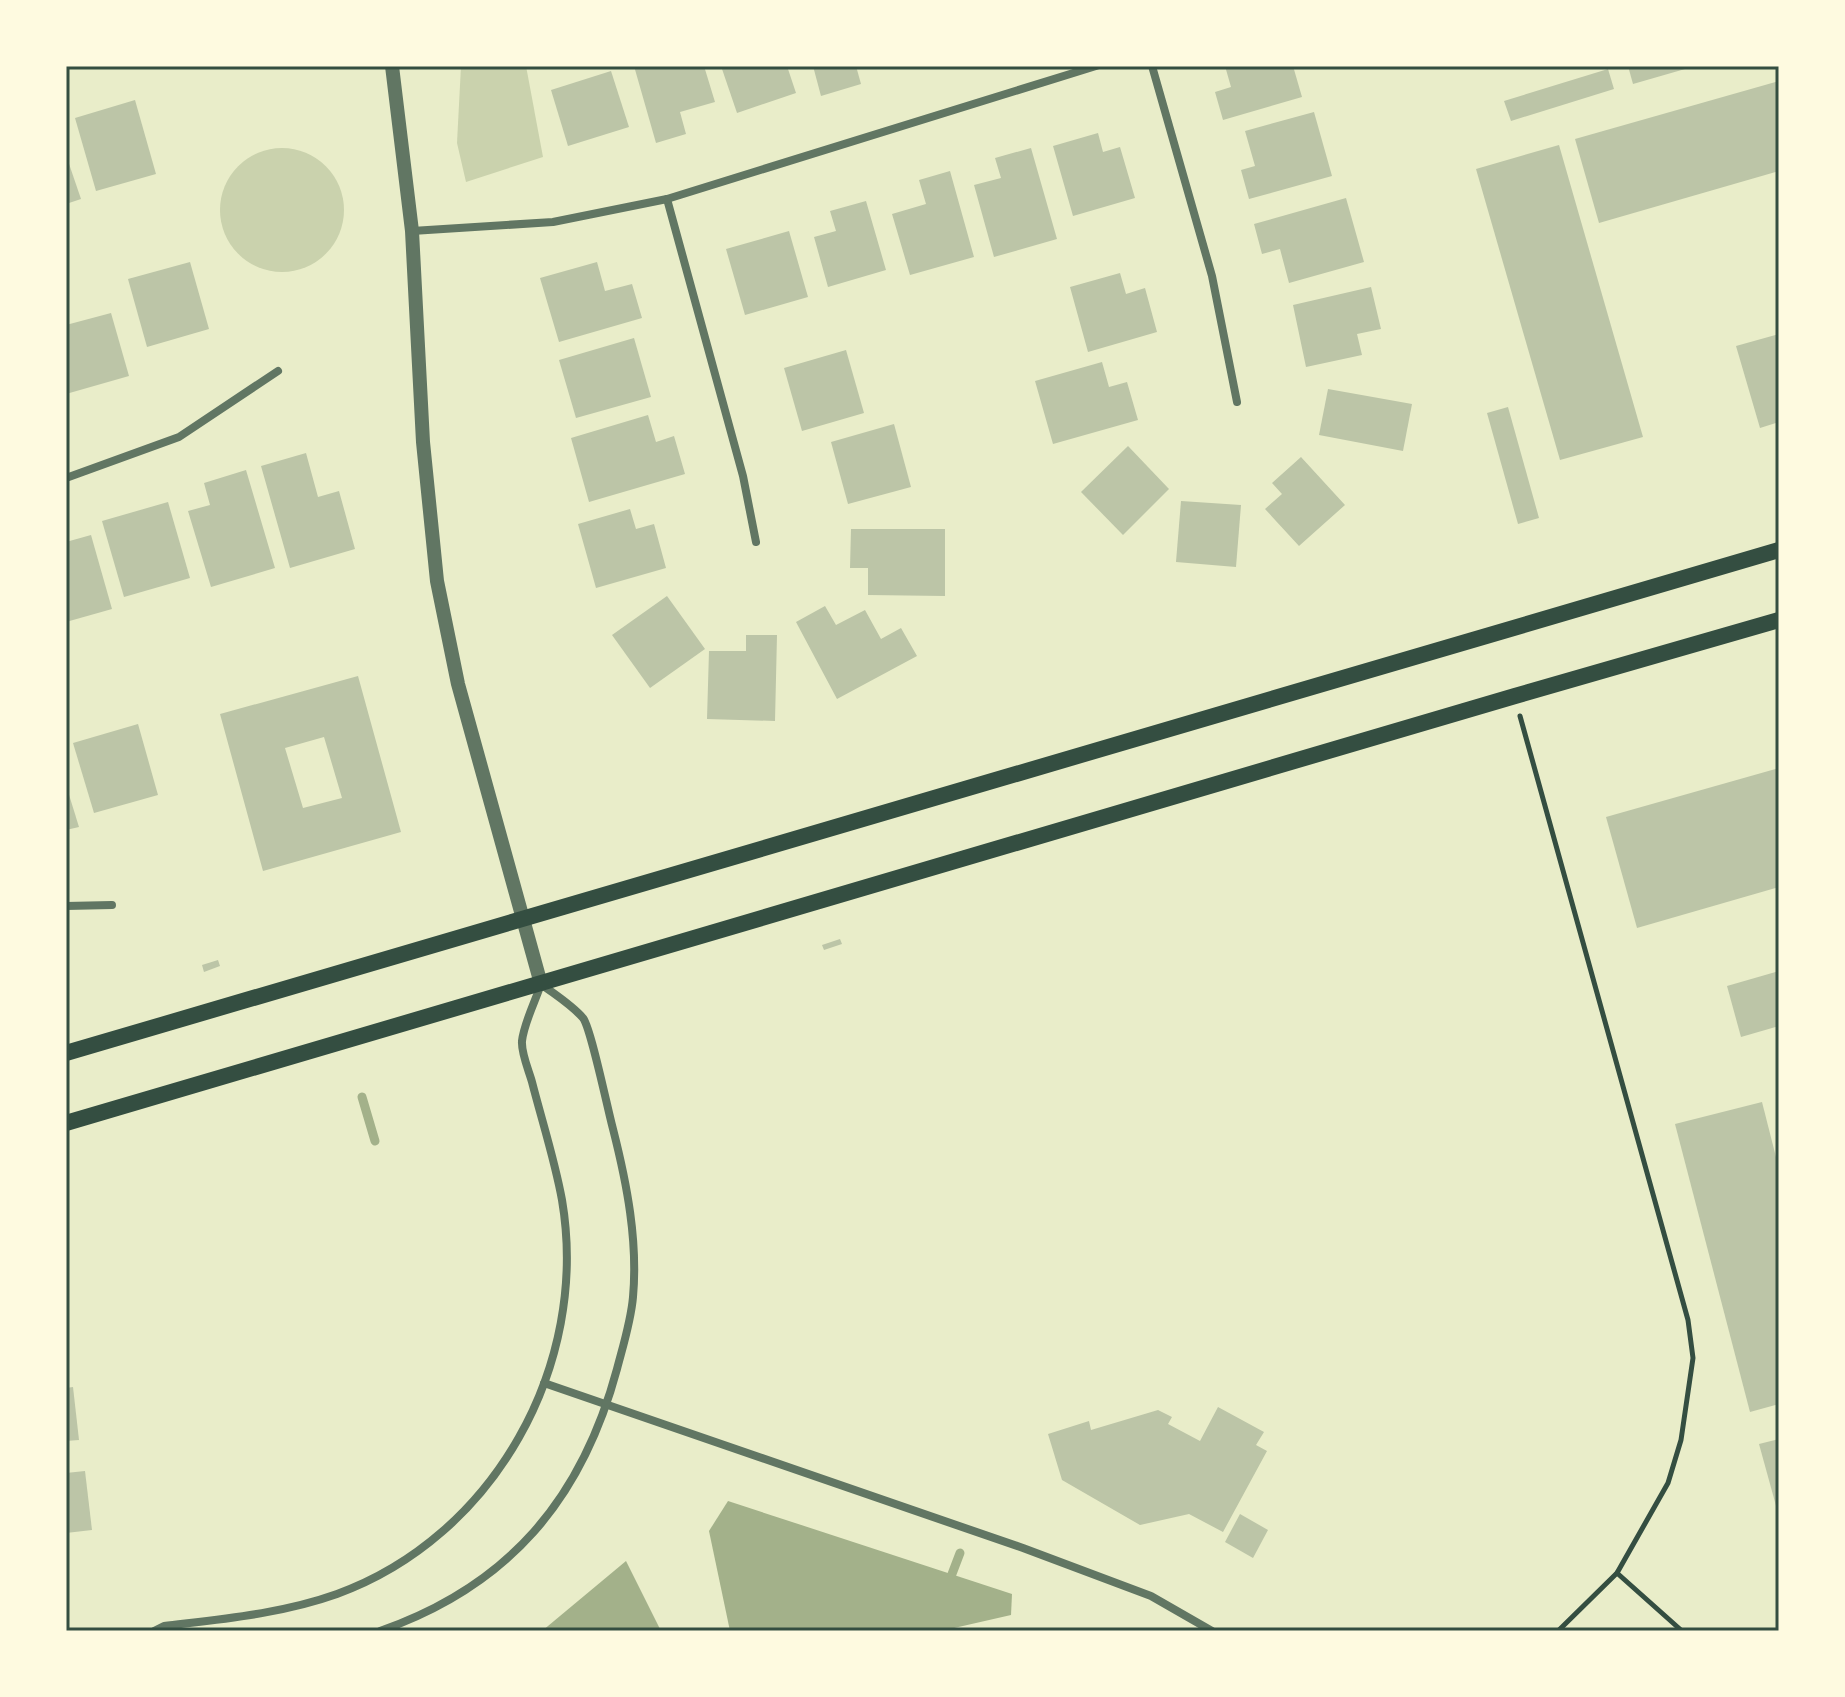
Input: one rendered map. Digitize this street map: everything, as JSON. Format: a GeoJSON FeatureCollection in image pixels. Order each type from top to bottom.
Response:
{"type":"FeatureCollection","features":[{"type":"Feature","properties":{"kind":"main road"},"geometry":{"type":"LineString","coordinates":[[66,1053],[1779,550]]}},
{"type":"Feature","properties":{"kind":"main road"},"geometry":{"type":"LineString","coordinates":[[66,1123],[1779,620]]}},
{"type":"Feature","properties":{"kind":"street"},"geometry":{"type":"LineString","coordinates":[[154,1631],[164,1626],[267,1612],[339,1593],[422,1548],[454,1523],[490,1483],[521,1433],[544,1383],[557,1335],[565,1284],[566,1244],[562,1200],[521,1043],[541,984],[458,684],[437,581],[423,442],[412,231],[392,66]]}},
{"type":"Feature","properties":{"kind":"street"},"geometry":{"type":"LineString","coordinates":[[412,231],[553,222],[667,199],[1096,66]]}},
{"type":"Feature","properties":{"kind":"street"},"geometry":{"type":"LineString","coordinates":[[1152,66],[1212,276],[1237,402]]}},
{"type":"Feature","properties":{"kind":"street"},"geometry":{"type":"LineString","coordinates":[[667,199],[743,476],[756,542]]}},
{"type":"Feature","properties":{"kind":"street"},"geometry":{"type":"LineString","coordinates":[[66,478],[179,437],[278,371]]}},
{"type":"Feature","properties":{"kind":"street"},"geometry":{"type":"LineString","coordinates":[[66,906],[112,905]]}},
{"type":"Feature","properties":{"kind":"street"},"geometry":{"type":"LineString","coordinates":[[380,1631],[415,1619],[465,1592],[502,1563],[533,1532],[569,1487],[592,1446],[624,1342],[633,1298],[634,1247],[621,1160],[585,1019],[541,984]]}},
{"type":"Feature","properties":{"kind":"street"},"geometry":{"type":"LineString","coordinates":[[544,1383],[1053,1559],[1151,1596],[1212,1631]]}},
{"type":"Feature","properties":{"kind":"path"},"geometry":{"type":"LineString","coordinates":[[1515,696],[1688,1320],[1693,1358],[1681,1440],[1668,1483],[1617,1573],[1558,1631]]}},
{"type":"Feature","properties":{"kind":"path"},"geometry":{"type":"LineString","coordinates":[[1617,1573],[1682,1631]]}},
{"type":"Feature","properties":{"kind":"shaded area"},"geometry":{"type":"Polygon","coordinates":[[[461,66],[526,66],[543,157],[466,182],[457,143],[461,66]]]}},
{"type":"Feature","properties":{"kind":"shaded area"},"geometry":{"type":"Polygon","coordinates":[[[282,148],[306,153],[326,166],[339,186],[344,210],[339,234],[326,254],[306,267],[282,272],[258,267],[238,254],[225,234],[220,210],[225,186],[238,166],[258,153],[282,148]]]}},
{"type":"Feature","properties":{"kind":"shaded area"},"geometry":{"type":"Polygon","coordinates":[[[728,1501],[1012,1594],[1011,1615],[941,1631],[730,1631],[709,1531],[728,1501]]]}},
{"type":"Feature","properties":{"kind":"shaded area"},"geometry":{"type":"Polygon","coordinates":[[[626,1561],[661,1631],[542,1631],[626,1561]]]}},
{"type":"Feature","properties":{"kind":"building"},"geometry":{"type":"Polygon","coordinates":[[[634,66],[704,66],[715,102],[680,112],[686,134],[656,143],[634,66]]]}},
{"type":"Feature","properties":{"kind":"building"},"geometry":{"type":"Polygon","coordinates":[[[721,66],[787,66],[796,93],[737,113],[721,66]]]}},
{"type":"Feature","properties":{"kind":"building"},"geometry":{"type":"Polygon","coordinates":[[[813,66],[856,66],[861,84],[821,96],[813,66]]]}},
{"type":"Feature","properties":{"kind":"building"},"geometry":{"type":"Polygon","coordinates":[[[1225,66],[1293,66],[1302,97],[1223,120],[1215,92],[1231,87],[1225,66]]]}},
{"type":"Feature","properties":{"kind":"building"},"geometry":{"type":"Polygon","coordinates":[[[1628,66],[1692,66],[1692,67],[1633,84],[1628,66]]]}},
{"type":"Feature","properties":{"kind":"building"},"geometry":{"type":"Polygon","coordinates":[[[1608,69],[1614,89],[1511,121],[1504,101],[1608,69]]]}},
{"type":"Feature","properties":{"kind":"building"},"geometry":{"type":"Polygon","coordinates":[[[611,71],[629,127],[568,146],[551,90],[611,71]]]}},
{"type":"Feature","properties":{"kind":"building"},"geometry":{"type":"Polygon","coordinates":[[[1779,81],[1779,171],[1599,223],[1575,139],[1779,81]]]}},
{"type":"Feature","properties":{"kind":"building"},"geometry":{"type":"Polygon","coordinates":[[[135,100],[156,174],[96,191],[75,118],[135,100]]]}},
{"type":"Feature","properties":{"kind":"building"},"geometry":{"type":"Polygon","coordinates":[[[1314,112],[1332,176],[1249,199],[1241,170],[1255,166],[1245,131],[1314,112]]]}},
{"type":"Feature","properties":{"kind":"building"},"geometry":{"type":"Polygon","coordinates":[[[1098,133],[1103,152],[1120,147],[1135,198],[1073,216],[1053,146],[1098,133]]]}},
{"type":"Feature","properties":{"kind":"building"},"geometry":{"type":"Polygon","coordinates":[[[1559,145],[1643,437],[1560,460],[1476,169],[1559,145]]]}},
{"type":"Feature","properties":{"kind":"building"},"geometry":{"type":"Polygon","coordinates":[[[1031,148],[1057,239],[994,257],[974,185],[1001,178],[995,158],[1031,148]]]}},
{"type":"Feature","properties":{"kind":"building"},"geometry":{"type":"Polygon","coordinates":[[[66,155],[81,199],[66,204],[66,155]]]}},
{"type":"Feature","properties":{"kind":"building"},"geometry":{"type":"Polygon","coordinates":[[[950,171],[974,257],[910,275],[892,214],[926,204],[919,180],[950,171]]]}},
{"type":"Feature","properties":{"kind":"building"},"geometry":{"type":"Polygon","coordinates":[[[1346,198],[1364,262],[1289,283],[1280,249],[1262,254],[1254,224],[1346,198]]]}},
{"type":"Feature","properties":{"kind":"building"},"geometry":{"type":"Polygon","coordinates":[[[866,201],[886,270],[828,287],[814,237],[836,231],[830,211],[866,201]]]}},
{"type":"Feature","properties":{"kind":"building"},"geometry":{"type":"Polygon","coordinates":[[[789,231],[808,297],[745,315],[726,249],[789,231]]]}},
{"type":"Feature","properties":{"kind":"building"},"geometry":{"type":"Polygon","coordinates":[[[190,262],[209,329],[147,347],[128,279],[190,262]]]}},
{"type":"Feature","properties":{"kind":"building"},"geometry":{"type":"Polygon","coordinates":[[[597,262],[605,291],[632,284],[642,318],[559,342],[540,278],[597,262]]]}},
{"type":"Feature","properties":{"kind":"building"},"geometry":{"type":"Polygon","coordinates":[[[1120,273],[1126,294],[1145,288],[1157,332],[1088,352],[1070,287],[1120,273]]]}},
{"type":"Feature","properties":{"kind":"building"},"geometry":{"type":"Polygon","coordinates":[[[1371,287],[1381,329],[1357,334],[1362,355],[1306,367],[1293,305],[1371,287]]]}},
{"type":"Feature","properties":{"kind":"building"},"geometry":{"type":"Polygon","coordinates":[[[111,313],[129,376],[66,394],[66,325],[111,313]]]}},
{"type":"Feature","properties":{"kind":"building"},"geometry":{"type":"Polygon","coordinates":[[[1779,334],[1779,422],[1760,428],[1736,346],[1779,334]]]}},
{"type":"Feature","properties":{"kind":"building"},"geometry":{"type":"Polygon","coordinates":[[[634,338],[651,397],[576,418],[559,360],[634,338]]]}},
{"type":"Feature","properties":{"kind":"building"},"geometry":{"type":"Polygon","coordinates":[[[846,350],[864,413],[802,431],[784,368],[846,350]]]}},
{"type":"Feature","properties":{"kind":"building"},"geometry":{"type":"Polygon","coordinates":[[[1102,362],[1109,387],[1127,382],[1138,420],[1053,444],[1035,381],[1102,362]]]}},
{"type":"Feature","properties":{"kind":"building"},"geometry":{"type":"Polygon","coordinates":[[[1328,389],[1412,404],[1403,451],[1319,435],[1328,389]]]}},
{"type":"Feature","properties":{"kind":"building"},"geometry":{"type":"Polygon","coordinates":[[[1508,407],[1539,518],[1518,524],[1487,413],[1508,407]]]}},
{"type":"Feature","properties":{"kind":"building"},"geometry":{"type":"Polygon","coordinates":[[[648,415],[656,442],[674,436],[685,474],[589,502],[571,438],[648,415]]]}},
{"type":"Feature","properties":{"kind":"building"},"geometry":{"type":"Polygon","coordinates":[[[894,424],[911,487],[848,504],[831,442],[894,424]]]}},
{"type":"Feature","properties":{"kind":"building"},"geometry":{"type":"Polygon","coordinates":[[[1128,446],[1169,489],[1123,535],[1081,492],[1128,446]]]}},
{"type":"Feature","properties":{"kind":"building"},"geometry":{"type":"Polygon","coordinates":[[[306,453],[318,497],[339,491],[355,549],[290,568],[261,466],[306,453]]]}},
{"type":"Feature","properties":{"kind":"building"},"geometry":{"type":"Polygon","coordinates":[[[1301,457],[1345,505],[1299,546],[1265,509],[1282,494],[1272,483],[1301,457]]]}},
{"type":"Feature","properties":{"kind":"building"},"geometry":{"type":"Polygon","coordinates":[[[246,470],[275,568],[211,587],[188,511],[210,505],[204,483],[246,470]]]}},
{"type":"Feature","properties":{"kind":"building"},"geometry":{"type":"Polygon","coordinates":[[[1181,501],[1241,505],[1236,567],[1176,562],[1181,501]]]}},
{"type":"Feature","properties":{"kind":"building"},"geometry":{"type":"Polygon","coordinates":[[[168,502],[190,578],[124,597],[102,521],[168,502]]]}},
{"type":"Feature","properties":{"kind":"building"},"geometry":{"type":"Polygon","coordinates":[[[630,509],[636,529],[654,524],[666,568],[596,588],[578,524],[630,509]]]}},
{"type":"Feature","properties":{"kind":"building"},"geometry":{"type":"Polygon","coordinates":[[[851,529],[945,529],[945,596],[868,595],[868,568],[850,568],[851,529]]]}},
{"type":"Feature","properties":{"kind":"building"},"geometry":{"type":"Polygon","coordinates":[[[91,535],[112,609],[66,622],[66,542],[91,535]]]}},
{"type":"Feature","properties":{"kind":"building"},"geometry":{"type":"Polygon","coordinates":[[[667,596],[705,649],[650,688],[612,635],[667,596]]]}},
{"type":"Feature","properties":{"kind":"building"},"geometry":{"type":"Polygon","coordinates":[[[825,606],[836,625],[865,610],[881,639],[901,628],[917,656],[837,699],[796,622],[825,606]]]}},
{"type":"Feature","properties":{"kind":"building"},"geometry":{"type":"Polygon","coordinates":[[[746,635],[777,635],[775,721],[707,719],[709,651],[746,651],[746,635]]]}},
{"type":"Feature","properties":{"kind":"building"},"geometry":{"type":"Polygon","coordinates":[[[358,676],[401,832],[263,871],[220,714],[358,676]],[[324,737],[285,748],[303,808],[342,798],[324,737]]]}},
{"type":"Feature","properties":{"kind":"building"},"geometry":{"type":"Polygon","coordinates":[[[138,724],[158,795],[94,813],[73,743],[138,724]]]}},
{"type":"Feature","properties":{"kind":"building"},"geometry":{"type":"Polygon","coordinates":[[[1779,768],[1779,887],[1637,928],[1606,817],[1779,768]]]}},
{"type":"Feature","properties":{"kind":"building"},"geometry":{"type":"Polygon","coordinates":[[[66,785],[79,827],[66,830],[66,785]]]}},
{"type":"Feature","properties":{"kind":"building"},"geometry":{"type":"Polygon","coordinates":[[[840,939],[842,944],[824,950],[822,945],[840,939]]]}},
{"type":"Feature","properties":{"kind":"building"},"geometry":{"type":"Polygon","coordinates":[[[218,960],[220,966],[204,972],[202,965],[218,960]]]}},
{"type":"Feature","properties":{"kind":"building"},"geometry":{"type":"Polygon","coordinates":[[[1779,971],[1779,1026],[1741,1037],[1727,986],[1779,971]]]}},
{"type":"Feature","properties":{"kind":"building"},"geometry":{"type":"Polygon","coordinates":[[[1762,1102],[1779,1169],[1779,1404],[1750,1412],[1675,1124],[1762,1102]]]}},
{"type":"Feature","properties":{"kind":"building"},"geometry":{"type":"Polygon","coordinates":[[[73,1387],[79,1440],[66,1441],[66,1388],[73,1387]]]}},
{"type":"Feature","properties":{"kind":"building"},"geometry":{"type":"Polygon","coordinates":[[[1218,1407],[1264,1432],[1256,1445],[1267,1451],[1223,1532],[1189,1514],[1140,1525],[1062,1480],[1048,1434],[1089,1421],[1091,1430],[1158,1410],[1172,1417],[1168,1424],[1200,1441],[1218,1407]]]}},
{"type":"Feature","properties":{"kind":"building"},"geometry":{"type":"Polygon","coordinates":[[[1779,1439],[1779,1513],[1778,1513],[1759,1444],[1779,1439]]]}},
{"type":"Feature","properties":{"kind":"building"},"geometry":{"type":"Polygon","coordinates":[[[85,1471],[92,1530],[66,1533],[66,1473],[85,1471]]]}},
{"type":"Feature","properties":{"kind":"building"},"geometry":{"type":"Polygon","coordinates":[[[1240,1514],[1268,1530],[1253,1558],[1225,1542],[1240,1514]]]}},
{"type":"Feature","properties":{"kind":"waterway"},"geometry":{"type":"LineString","coordinates":[[362,1097],[375,1141]]}},
{"type":"Feature","properties":{"kind":"waterway"},"geometry":{"type":"LineString","coordinates":[[952,1574],[960,1553]]}}]}
